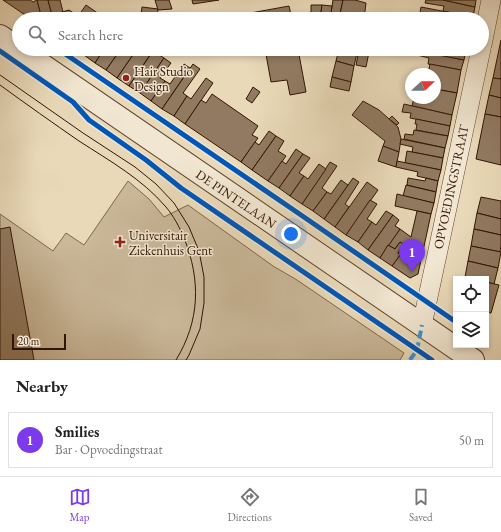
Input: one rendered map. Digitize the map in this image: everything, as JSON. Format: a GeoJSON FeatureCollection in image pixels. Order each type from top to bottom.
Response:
{"type":"FeatureCollection","features":[{"type":"Feature","properties":{"kind":"street"},"geometry":{"type":"LineString","coordinates":[[489,14],[492,0]]}},
{"type":"Feature","properties":{"kind":"street","name":"DE PINTELAAN"},"geometry":{"type":"LineString","coordinates":[[0,36],[12,44]]}},
{"type":"Feature","properties":{"kind":"street","name":"DE PINTELAAN"},"geometry":{"type":"LineString","coordinates":[[29,56],[473,360]]}},
{"type":"Feature","properties":{"kind":"street","name":"OPVOEDINGSTRAAT"},"geometry":{"type":"LineString","coordinates":[[422,325],[479,56]]}},
{"type":"Feature","properties":{"kind":"shaded area","name":"Universitair Ziekenhuis Gent"},"geometry":{"type":"Polygon","coordinates":[[[128,181],[149,199],[164,217],[188,205],[273,266],[297,280],[404,353],[400,360],[0,360],[0,214],[53,251],[66,233],[84,245],[128,181]]]}},
{"type":"Feature","properties":{"kind":"building"},"geometry":{"type":"Polygon","coordinates":[[[3,0],[30,0],[33,2],[37,0],[40,12],[21,12],[3,0]]]}},
{"type":"Feature","properties":{"kind":"building"},"geometry":{"type":"Polygon","coordinates":[[[37,0],[48,0],[51,12],[40,12],[37,0]]]}},
{"type":"Feature","properties":{"kind":"building"},"geometry":{"type":"Polygon","coordinates":[[[48,0],[60,0],[63,12],[51,12],[48,0]]]}},
{"type":"Feature","properties":{"kind":"building"},"geometry":{"type":"Polygon","coordinates":[[[155,0],[169,0],[172,9],[158,10],[155,0]]]}},
{"type":"Feature","properties":{"kind":"building"},"geometry":{"type":"Polygon","coordinates":[[[192,0],[219,0],[193,4],[192,0]]]}},
{"type":"Feature","properties":{"kind":"building"},"geometry":{"type":"Polygon","coordinates":[[[333,0],[343,0],[340,12],[331,12],[333,0]]]}},
{"type":"Feature","properties":{"kind":"building"},"geometry":{"type":"Polygon","coordinates":[[[343,0],[355,0],[366,3],[365,12],[340,12],[343,0]]]}},
{"type":"Feature","properties":{"kind":"building"},"geometry":{"type":"Polygon","coordinates":[[[426,0],[443,0],[475,7],[474,12],[448,12],[443,11],[444,6],[425,3],[426,0]]]}},
{"type":"Feature","properties":{"kind":"building"},"geometry":{"type":"Polygon","coordinates":[[[443,0],[476,0],[475,7],[443,0]]]}},
{"type":"Feature","properties":{"kind":"building"},"geometry":{"type":"Polygon","coordinates":[[[86,5],[96,12],[81,12],[86,5]]]}},
{"type":"Feature","properties":{"kind":"building"},"geometry":{"type":"Polygon","coordinates":[[[311,5],[322,5],[321,12],[311,12],[311,5]]]}},
{"type":"Feature","properties":{"kind":"building"},"geometry":{"type":"Polygon","coordinates":[[[322,5],[332,6],[331,12],[321,12],[322,5]]]}},
{"type":"Feature","properties":{"kind":"building"},"geometry":{"type":"Polygon","coordinates":[[[289,6],[290,12],[256,12],[289,6]]]}},
{"type":"Feature","properties":{"kind":"building"},"geometry":{"type":"Polygon","coordinates":[[[142,7],[158,9],[158,12],[141,12],[142,7]]]}},
{"type":"Feature","properties":{"kind":"building"},"geometry":{"type":"Polygon","coordinates":[[[421,7],[447,12],[420,12],[421,7]]]}},
{"type":"Feature","properties":{"kind":"building"},"geometry":{"type":"Polygon","coordinates":[[[501,40],[501,79],[493,78],[501,40]]]}},
{"type":"Feature","properties":{"kind":"building"},"geometry":{"type":"Polygon","coordinates":[[[85,56],[100,56],[95,63],[85,56]]]}},
{"type":"Feature","properties":{"kind":"building"},"geometry":{"type":"Polygon","coordinates":[[[100,56],[116,56],[106,70],[95,63],[100,56]]]}},
{"type":"Feature","properties":{"kind":"building"},"geometry":{"type":"Polygon","coordinates":[[[116,56],[132,56],[117,78],[106,70],[116,56]]]}},
{"type":"Feature","properties":{"kind":"building"},"geometry":{"type":"Polygon","coordinates":[[[132,56],[149,56],[129,86],[117,78],[132,56]]]}},
{"type":"Feature","properties":{"kind":"building"},"geometry":{"type":"Polygon","coordinates":[[[150,56],[161,56],[164,58],[140,93],[129,86],[150,56]]]}},
{"type":"Feature","properties":{"kind":"building"},"geometry":{"type":"Polygon","coordinates":[[[266,56],[299,56],[306,92],[290,95],[287,80],[271,82],[266,56]]]}},
{"type":"Feature","properties":{"kind":"building"},"geometry":{"type":"Polygon","coordinates":[[[337,56],[356,56],[354,66],[336,61],[337,56]]]}},
{"type":"Feature","properties":{"kind":"building"},"geometry":{"type":"Polygon","coordinates":[[[358,56],[368,56],[366,67],[356,65],[358,56]]]}},
{"type":"Feature","properties":{"kind":"building"},"geometry":{"type":"Polygon","coordinates":[[[421,56],[446,56],[464,60],[461,70],[428,64],[429,58],[421,56]]]}},
{"type":"Feature","properties":{"kind":"building"},"geometry":{"type":"Polygon","coordinates":[[[443,56],[465,56],[464,60],[443,56]]]}},
{"type":"Feature","properties":{"kind":"building"},"geometry":{"type":"Polygon","coordinates":[[[164,58],[171,63],[160,78],[165,81],[151,101],[140,93],[164,58]]]}},
{"type":"Feature","properties":{"kind":"building"},"geometry":{"type":"Polygon","coordinates":[[[336,61],[354,66],[351,82],[332,77],[336,61]]]}},
{"type":"Feature","properties":{"kind":"building"},"geometry":{"type":"Polygon","coordinates":[[[184,64],[190,68],[162,109],[151,101],[165,81],[170,84],[184,64]]]}},
{"type":"Feature","properties":{"kind":"building"},"geometry":{"type":"Polygon","coordinates":[[[193,64],[200,69],[183,93],[187,96],[174,116],[162,109],[193,64]]]}},
{"type":"Feature","properties":{"kind":"building"},"geometry":{"type":"Polygon","coordinates":[[[430,64],[461,70],[457,93],[441,90],[441,68],[429,68],[430,64]]]}},
{"type":"Feature","properties":{"kind":"building"},"geometry":{"type":"Polygon","coordinates":[[[332,77],[351,82],[349,91],[330,87],[332,77]]]}},
{"type":"Feature","properties":{"kind":"building"},"geometry":{"type":"Polygon","coordinates":[[[206,78],[213,83],[185,124],[174,116],[187,96],[191,99],[206,78]]]}},
{"type":"Feature","properties":{"kind":"building"},"geometry":{"type":"Polygon","coordinates":[[[493,78],[501,79],[501,98],[489,95],[493,78]]]}},
{"type":"Feature","properties":{"kind":"building"},"geometry":{"type":"Polygon","coordinates":[[[253,87],[260,92],[252,103],[246,99],[253,87]]]}},
{"type":"Feature","properties":{"kind":"building"},"geometry":{"type":"Polygon","coordinates":[[[441,90],[457,93],[452,115],[412,106],[412,104],[441,104],[441,90]]]}},
{"type":"Feature","properties":{"kind":"building"},"geometry":{"type":"Polygon","coordinates":[[[212,94],[258,126],[252,135],[258,138],[241,162],[185,124],[201,100],[206,103],[212,94]]]}},
{"type":"Feature","properties":{"kind":"building"},"geometry":{"type":"Polygon","coordinates":[[[489,95],[501,98],[501,117],[485,114],[489,95]]]}},
{"type":"Feature","properties":{"kind":"building"},"geometry":{"type":"Polygon","coordinates":[[[363,101],[379,110],[398,127],[401,139],[399,152],[383,146],[385,141],[352,115],[363,101]]]}},
{"type":"Feature","properties":{"kind":"building"},"geometry":{"type":"Polygon","coordinates":[[[404,104],[452,115],[450,126],[410,118],[411,113],[402,112],[404,104]]]}},
{"type":"Feature","properties":{"kind":"building"},"geometry":{"type":"Polygon","coordinates":[[[485,114],[501,117],[501,165],[476,159],[485,114]]]}},
{"type":"Feature","properties":{"kind":"building"},"geometry":{"type":"Polygon","coordinates":[[[392,116],[399,123],[397,125],[389,119],[392,116]]]}},
{"type":"Feature","properties":{"kind":"building"},"geometry":{"type":"Polygon","coordinates":[[[416,119],[450,126],[448,136],[416,130],[416,119]]]}},
{"type":"Feature","properties":{"kind":"building"},"geometry":{"type":"Polygon","coordinates":[[[414,130],[448,136],[445,148],[404,139],[405,134],[413,135],[414,130]]]}},
{"type":"Feature","properties":{"kind":"building"},"geometry":{"type":"Polygon","coordinates":[[[269,131],[276,136],[252,170],[241,162],[255,142],[259,145],[269,131]]]}},
{"type":"Feature","properties":{"kind":"building"},"geometry":{"type":"Polygon","coordinates":[[[276,136],[284,141],[278,151],[286,156],[268,181],[252,170],[276,136]]]}},
{"type":"Feature","properties":{"kind":"building"},"geometry":{"type":"Polygon","coordinates":[[[401,139],[445,148],[443,158],[412,152],[413,147],[400,144],[401,139]]]}},
{"type":"Feature","properties":{"kind":"building"},"geometry":{"type":"Polygon","coordinates":[[[383,146],[399,152],[396,167],[378,161],[383,146]]]}},
{"type":"Feature","properties":{"kind":"building"},"geometry":{"type":"Polygon","coordinates":[[[296,149],[303,154],[279,188],[268,181],[282,161],[286,164],[296,149]]]}},
{"type":"Feature","properties":{"kind":"building"},"geometry":{"type":"Polygon","coordinates":[[[407,151],[443,158],[441,170],[405,163],[407,151]]]}},
{"type":"Feature","properties":{"kind":"building"},"geometry":{"type":"Polygon","coordinates":[[[303,154],[310,158],[299,173],[304,176],[290,196],[279,188],[303,154]]]}},
{"type":"Feature","properties":{"kind":"building"},"geometry":{"type":"Polygon","coordinates":[[[397,161],[441,170],[438,181],[417,176],[418,172],[396,167],[397,161]]]}},
{"type":"Feature","properties":{"kind":"building"},"geometry":{"type":"Polygon","coordinates":[[[330,162],[337,166],[322,188],[327,192],[313,211],[302,204],[330,162]]]}},
{"type":"Feature","properties":{"kind":"building"},"geometry":{"type":"Polygon","coordinates":[[[319,164],[326,169],[302,204],[290,196],[304,176],[308,179],[319,164]]]}},
{"type":"Feature","properties":{"kind":"building"},"geometry":{"type":"Polygon","coordinates":[[[353,178],[359,182],[345,204],[349,207],[335,227],[324,219],[353,178]]]}},
{"type":"Feature","properties":{"kind":"building"},"geometry":{"type":"Polygon","coordinates":[[[408,178],[425,181],[426,178],[438,181],[436,192],[407,185],[408,178]]]}},
{"type":"Feature","properties":{"kind":"building"},"geometry":{"type":"Polygon","coordinates":[[[341,180],[348,185],[324,219],[313,211],[327,192],[331,194],[341,180]]]}},
{"type":"Feature","properties":{"kind":"building"},"geometry":{"type":"Polygon","coordinates":[[[367,182],[378,190],[346,235],[335,227],[367,182]]]}},
{"type":"Feature","properties":{"kind":"building"},"geometry":{"type":"Polygon","coordinates":[[[406,185],[436,192],[434,203],[403,196],[406,185]]]}},
{"type":"Feature","properties":{"kind":"building"},"geometry":{"type":"Polygon","coordinates":[[[397,194],[434,203],[431,214],[395,206],[397,194]]]}},
{"type":"Feature","properties":{"kind":"building"},"geometry":{"type":"Polygon","coordinates":[[[481,197],[501,201],[501,219],[477,213],[481,197]]]}},
{"type":"Feature","properties":{"kind":"building"},"geometry":{"type":"Polygon","coordinates":[[[370,200],[377,204],[367,219],[372,222],[358,242],[346,235],[370,200]]]}},
{"type":"Feature","properties":{"kind":"building"},"geometry":{"type":"Polygon","coordinates":[[[386,211],[393,215],[368,250],[358,242],[372,222],[376,225],[386,211]]]}},
{"type":"Feature","properties":{"kind":"building"},"geometry":{"type":"Polygon","coordinates":[[[417,211],[431,214],[418,274],[410,278],[392,266],[400,255],[398,253],[403,244],[400,242],[395,249],[388,245],[400,229],[411,237],[417,211]]]}},
{"type":"Feature","properties":{"kind":"building"},"geometry":{"type":"Polygon","coordinates":[[[477,213],[501,219],[501,235],[474,229],[477,213]]]}},
{"type":"Feature","properties":{"kind":"building"},"geometry":{"type":"Polygon","coordinates":[[[393,215],[399,220],[395,226],[400,229],[380,258],[368,250],[393,215]]]}},
{"type":"Feature","properties":{"kind":"building"},"geometry":{"type":"Polygon","coordinates":[[[10,227],[34,360],[0,360],[0,229],[10,227]]]}},
{"type":"Feature","properties":{"kind":"building"},"geometry":{"type":"Polygon","coordinates":[[[474,229],[501,235],[500,252],[471,246],[474,229]]]}},
{"type":"Feature","properties":{"kind":"building"},"geometry":{"type":"Polygon","coordinates":[[[400,242],[403,244],[398,253],[400,255],[392,266],[380,258],[388,245],[395,249],[400,242]]]}},
{"type":"Feature","properties":{"kind":"building"},"geometry":{"type":"Polygon","coordinates":[[[471,246],[501,252],[498,268],[468,261],[471,246]]]}},
{"type":"Feature","properties":{"kind":"building"},"geometry":{"type":"Polygon","coordinates":[[[468,261],[498,268],[494,284],[489,283],[489,276],[465,276],[468,261]]]}},
{"type":"Feature","properties":{"kind":"building"},"geometry":{"type":"Polygon","coordinates":[[[489,283],[499,285],[491,313],[489,313],[489,283]]]}},
{"type":"Feature","properties":{"kind":"tram line"},"geometry":{"type":"LineString","coordinates":[[0,75],[135,167],[156,184],[174,203],[189,227],[199,251],[204,277],[204,303],[200,329],[186,360]]}},
{"type":"Feature","properties":{"kind":"tram line"},"geometry":{"type":"LineString","coordinates":[[0,85],[136,179],[157,197],[174,218],[190,254],[195,285],[194,315],[190,330],[176,360]]}},
{"type":"Feature","properties":{"kind":"marked path"},"geometry":{"type":"LineString","coordinates":[[410,360],[417,350],[422,325]]}},
{"type":"Feature","properties":{"kind":"cycle path"},"geometry":{"type":"LineString","coordinates":[[0,51],[73,102],[89,120],[146,160],[181,188],[432,360]]}},
{"type":"Feature","properties":{"kind":"cycle path"},"geometry":{"type":"LineString","coordinates":[[68,56],[453,320]]}},
{"type":"Feature","properties":{"kind":"place","name":"Hair Studio Design"},"geometry":{"type":"Point","coordinates":[126,78]}},
{"type":"Feature","properties":{"kind":"place","name":"Universitair Ziekenhuis Gent"},"geometry":{"type":"Point","coordinates":[120,242]}},
{"type":"Feature","properties":{"kind":"place","name":"Smilies"},"geometry":{"type":"Point","coordinates":[412,272]}}]}
